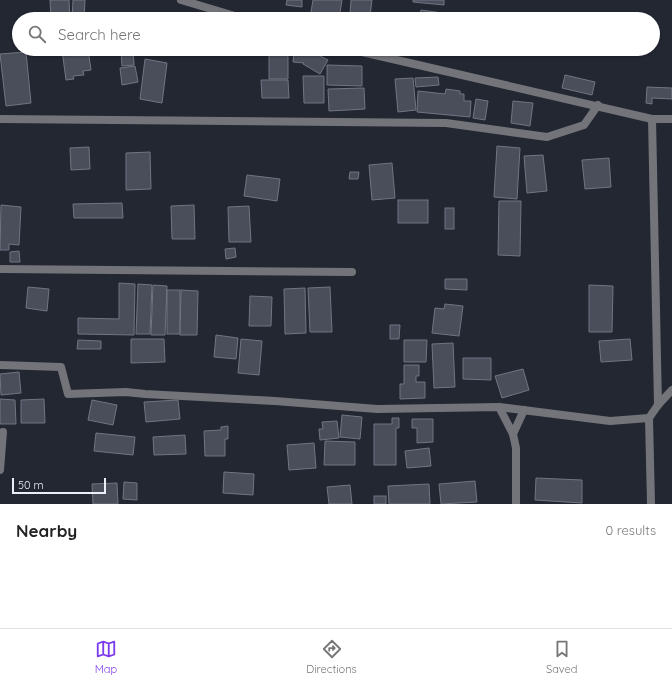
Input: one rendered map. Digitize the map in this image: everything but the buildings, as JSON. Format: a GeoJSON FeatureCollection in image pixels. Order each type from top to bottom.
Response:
{"type":"FeatureCollection","features":[{"type":"Feature","properties":{"kind":"street"},"geometry":{"type":"LineString","coordinates":[[181,0],[221,12]]}},
{"type":"Feature","properties":{"kind":"street"},"geometry":{"type":"LineString","coordinates":[[380,56],[598,105],[652,119],[672,119]]}},
{"type":"Feature","properties":{"kind":"street"},"geometry":{"type":"LineString","coordinates":[[0,119],[446,123],[547,137],[584,125],[598,105]]}},
{"type":"Feature","properties":{"kind":"street"},"geometry":{"type":"LineString","coordinates":[[652,119],[658,405]]}},
{"type":"Feature","properties":{"kind":"street"},"geometry":{"type":"LineString","coordinates":[[0,269],[352,272]]}},
{"type":"Feature","properties":{"kind":"street"},"geometry":{"type":"LineString","coordinates":[[0,364],[61,367],[68,394],[126,392],[377,409],[499,407],[610,421],[649,418]]}},
{"type":"Feature","properties":{"kind":"street"},"geometry":{"type":"LineString","coordinates":[[651,504],[649,418],[658,405],[672,390]]}},
{"type":"Feature","properties":{"kind":"street"},"geometry":{"type":"LineString","coordinates":[[499,407],[513,434],[516,448],[516,504]]}},
{"type":"Feature","properties":{"kind":"street"},"geometry":{"type":"LineString","coordinates":[[513,434],[524,410]]}},
{"type":"Feature","properties":{"kind":"street"},"geometry":{"type":"LineString","coordinates":[[0,470],[2,432]]}}]}
